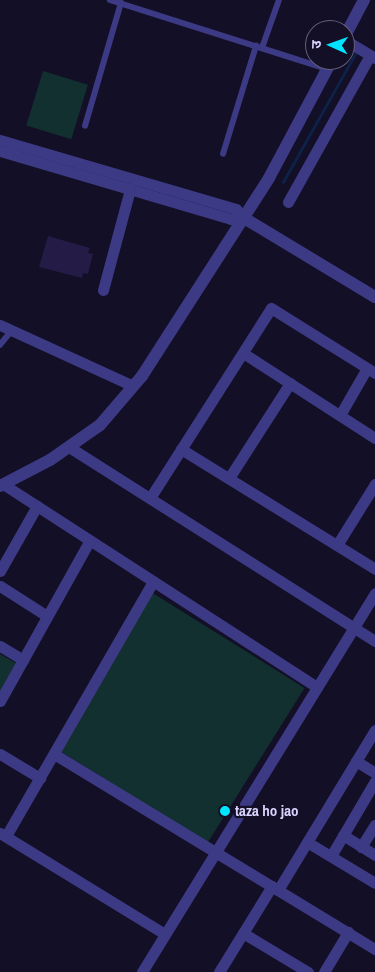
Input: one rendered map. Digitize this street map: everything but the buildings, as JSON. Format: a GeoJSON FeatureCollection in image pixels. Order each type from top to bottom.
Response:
{"type":"FeatureCollection","features":[{"type":"Feature","properties":{"kind":"street"},"geometry":{"type":"LineString","coordinates":[[353,20],[364,0]]}},
{"type":"Feature","properties":{"kind":"street"},"geometry":{"type":"LineString","coordinates":[[288,202],[373,56],[355,46]]}},
{"type":"Feature","properties":{"kind":"street"},"geometry":{"type":"LineString","coordinates":[[1,485],[69,447],[100,425],[133,386],[244,218],[327,70]]}},
{"type":"Feature","properties":{"kind":"street"},"geometry":{"type":"LineString","coordinates":[[0,140],[236,209],[244,218],[375,297]]}},
{"type":"Feature","properties":{"kind":"street"},"geometry":{"type":"LineString","coordinates":[[0,151],[231,219],[264,219],[375,287]]}},
{"type":"Feature","properties":{"kind":"street"},"geometry":{"type":"LineString","coordinates":[[103,290],[130,189]]}},
{"type":"Feature","properties":{"kind":"street"},"geometry":{"type":"LineString","coordinates":[[150,498],[271,308],[371,370],[340,415]]}},
{"type":"Feature","properties":{"kind":"street"},"geometry":{"type":"LineString","coordinates":[[0,325],[133,386]]}},
{"type":"Feature","properties":{"kind":"street"},"geometry":{"type":"LineString","coordinates":[[242,353],[375,438]]}},
{"type":"Feature","properties":{"kind":"street"},"geometry":{"type":"LineString","coordinates":[[229,478],[290,383]]}},
{"type":"Feature","properties":{"kind":"street"},"geometry":{"type":"LineString","coordinates":[[69,447],[375,641]]}},
{"type":"Feature","properties":{"kind":"street"},"geometry":{"type":"LineString","coordinates":[[181,448],[375,569]]}},
{"type":"Feature","properties":{"kind":"street"},"geometry":{"type":"LineString","coordinates":[[337,545],[375,484]]}},
{"type":"Feature","properties":{"kind":"street"},"geometry":{"type":"LineString","coordinates":[[1,485],[37,506],[317,687]]}},
{"type":"Feature","properties":{"kind":"street"},"geometry":{"type":"LineString","coordinates":[[0,571],[37,506]]}},
{"type":"Feature","properties":{"kind":"street"},"geometry":{"type":"LineString","coordinates":[[0,701],[90,540]]}},
{"type":"Feature","properties":{"kind":"street"},"geometry":{"type":"LineString","coordinates":[[153,581],[40,778],[3,835],[165,934]]}},
{"type":"Feature","properties":{"kind":"street"},"geometry":{"type":"LineString","coordinates":[[0,586],[47,616]]}},
{"type":"Feature","properties":{"kind":"street"},"geometry":{"type":"LineString","coordinates":[[142,972],[375,594]]}},
{"type":"Feature","properties":{"kind":"street"},"geometry":{"type":"LineString","coordinates":[[0,646],[23,660]]}},
{"type":"Feature","properties":{"kind":"street"},"geometry":{"type":"LineString","coordinates":[[219,972],[243,933],[308,842],[375,730]]}},
{"type":"Feature","properties":{"kind":"street"},"geometry":{"type":"LineString","coordinates":[[0,754],[40,778]]}},
{"type":"Feature","properties":{"kind":"street"},"geometry":{"type":"LineString","coordinates":[[54,754],[375,949]]}},
{"type":"Feature","properties":{"kind":"street"},"geometry":{"type":"LineString","coordinates":[[356,761],[375,773]]}},
{"type":"Feature","properties":{"kind":"street"},"geometry":{"type":"LineString","coordinates":[[331,856],[343,835],[371,798],[375,781]]}},
{"type":"Feature","properties":{"kind":"street"},"geometry":{"type":"LineString","coordinates":[[361,847],[375,825]]}},
{"type":"Feature","properties":{"kind":"street"},"geometry":{"type":"LineString","coordinates":[[343,835],[375,856]]}},
{"type":"Feature","properties":{"kind":"street"},"geometry":{"type":"LineString","coordinates":[[308,842],[375,883]]}},
{"type":"Feature","properties":{"kind":"street"},"geometry":{"type":"LineString","coordinates":[[324,972],[348,932]]}},
{"type":"Feature","properties":{"kind":"street"},"geometry":{"type":"LineString","coordinates":[[243,933],[308,972]]}},
{"type":"Feature","properties":{"kind":"lane"},"geometry":{"type":"LineString","coordinates":[[110,0],[262,48],[305,58]]}},
{"type":"Feature","properties":{"kind":"lane"},"geometry":{"type":"LineString","coordinates":[[262,48],[279,0]]}},
{"type":"Feature","properties":{"kind":"lane"},"geometry":{"type":"LineString","coordinates":[[85,126],[121,3]]}},
{"type":"Feature","properties":{"kind":"lane"},"geometry":{"type":"LineString","coordinates":[[223,154],[256,46]]}},
{"type":"Feature","properties":{"kind":"lane"},"geometry":{"type":"LineString","coordinates":[[0,345],[12,330]]}},
{"type":"Feature","properties":{"kind":"green space"},"geometry":{"type":"Polygon","coordinates":[[[43,71],[88,85],[71,139],[26,126],[43,71]]]}},
{"type":"Feature","properties":{"kind":"green space"},"geometry":{"type":"Polygon","coordinates":[[[151,592],[304,688],[208,843],[54,747],[151,592]]]}},
{"type":"Feature","properties":{"kind":"green space"},"geometry":{"type":"Polygon","coordinates":[[[0,654],[16,663],[0,692],[0,654]]]}},
{"type":"Feature","properties":{"kind":"waterway"},"geometry":{"type":"LineString","coordinates":[[283,182],[346,70]]}},
{"type":"Feature","properties":{"kind":"place","name":"taza ho jao"},"geometry":{"type":"Point","coordinates":[225,811]}}]}
